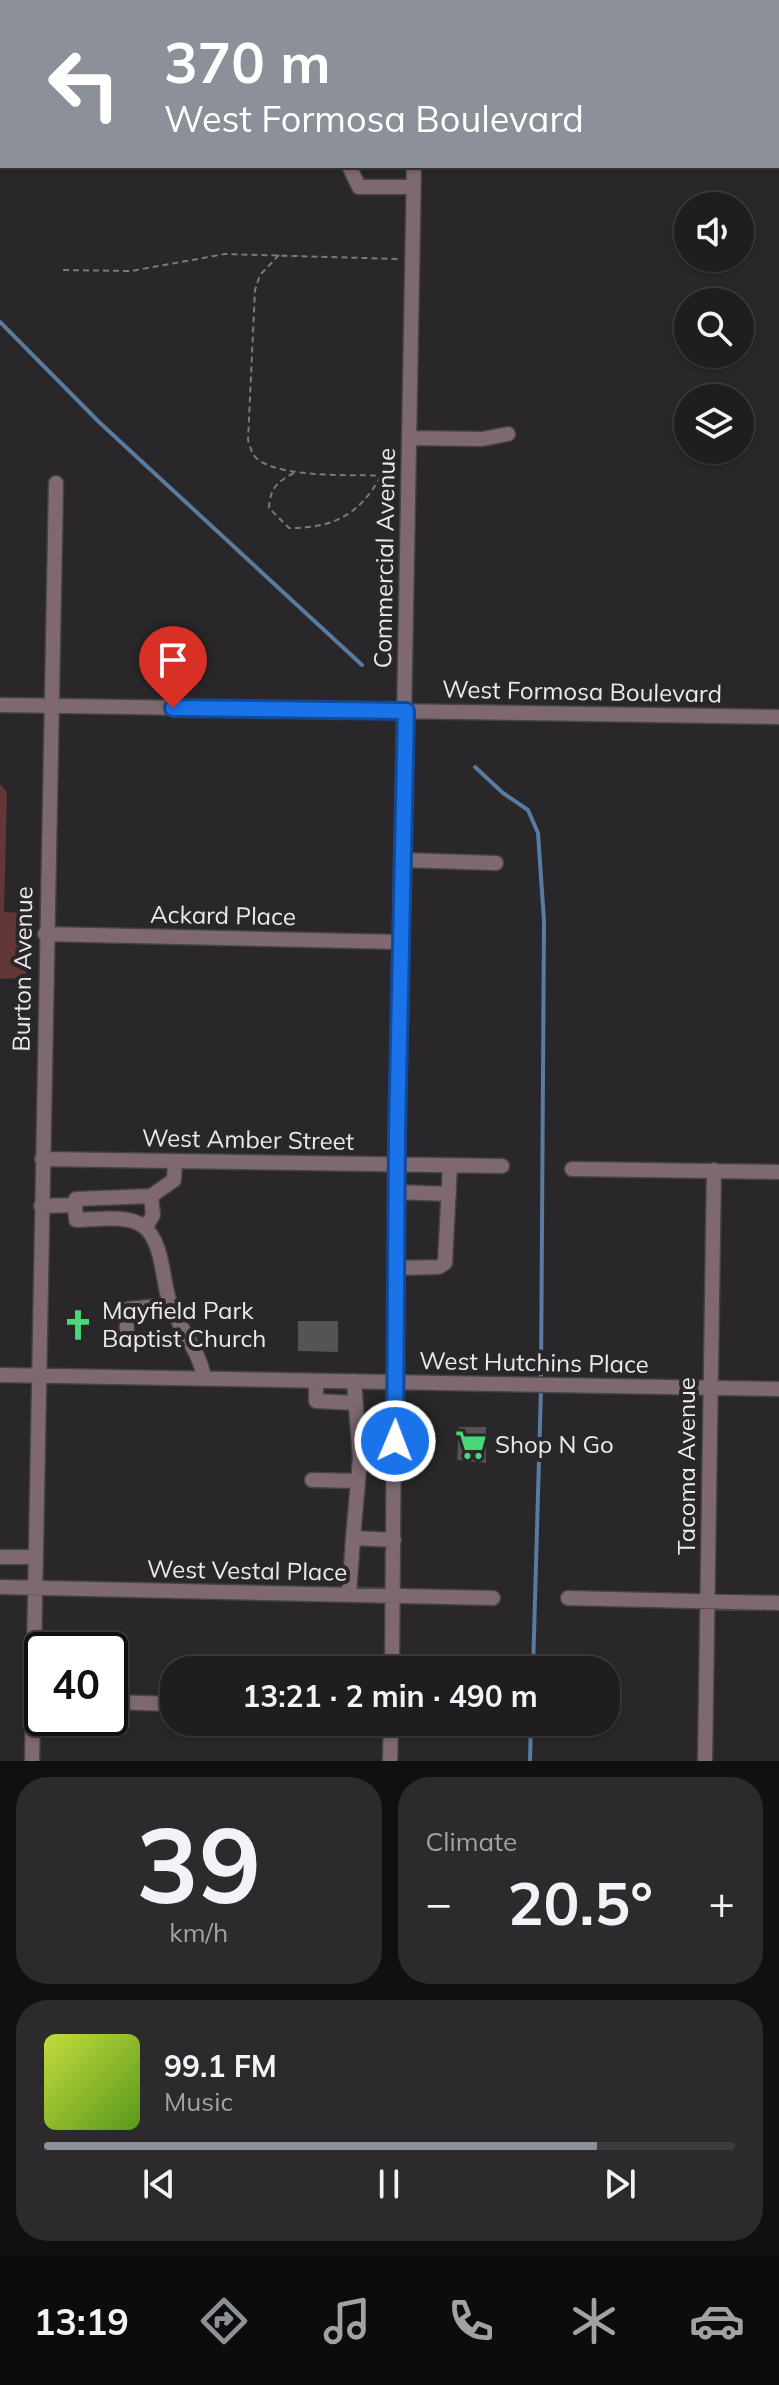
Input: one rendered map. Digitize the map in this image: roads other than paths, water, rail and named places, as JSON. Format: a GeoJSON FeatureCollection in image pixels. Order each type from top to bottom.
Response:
{"type":"FeatureCollection","features":[{"type":"Feature","properties":{"kind":"street"},"geometry":{"type":"LineString","coordinates":[[350,168],[359,187],[413,187]]}},
{"type":"Feature","properties":{"kind":"street","name":"Commercial Avenue"},"geometry":{"type":"LineString","coordinates":[[392,1656],[396,1164],[414,168]]}},
{"type":"Feature","properties":{"kind":"street"},"geometry":{"type":"LineString","coordinates":[[409,438],[482,439],[508,434]]}},
{"type":"Feature","properties":{"kind":"street","name":"Burton Avenue"},"geometry":{"type":"LineString","coordinates":[[36,1632],[45,934],[56,483]]}},
{"type":"Feature","properties":{"kind":"street","name":"West Formosa Boulevard"},"geometry":{"type":"LineString","coordinates":[[0,705],[779,717]]}},
{"type":"Feature","properties":{"kind":"street"},"geometry":{"type":"LineString","coordinates":[[402,860],[496,863]]}},
{"type":"Feature","properties":{"kind":"street","name":"Ackard Place"},"geometry":{"type":"LineString","coordinates":[[45,934],[400,942]]}},
{"type":"Feature","properties":{"kind":"street","name":"West Amber Street"},"geometry":{"type":"LineString","coordinates":[[42,1159],[502,1166]]}},
{"type":"Feature","properties":{"kind":"street"},"geometry":{"type":"LineString","coordinates":[[175,1161],[174,1180],[151,1196],[76,1199],[76,1220],[134,1220],[146,1227],[157,1245],[171,1305],[202,1360],[204,1379]]}},
{"type":"Feature","properties":{"kind":"street"},"geometry":{"type":"LineString","coordinates":[[396,1268],[439,1267],[445,1263],[450,1165]]}},
{"type":"Feature","properties":{"kind":"street"},"geometry":{"type":"LineString","coordinates":[[572,1169],[779,1172]]}},
{"type":"Feature","properties":{"kind":"street","name":"Tacoma Avenue"},"geometry":{"type":"LineString","coordinates":[[705,1761],[714,1170]]}},
{"type":"Feature","properties":{"kind":"street"},"geometry":{"type":"LineString","coordinates":[[396,1192],[449,1194]]}},
{"type":"Feature","properties":{"kind":"street"},"geometry":{"type":"LineString","coordinates":[[146,1227],[153,1215],[151,1196]]}},
{"type":"Feature","properties":{"kind":"street"},"geometry":{"type":"LineString","coordinates":[[41,1206],[75,1205]]}},
{"type":"Feature","properties":{"kind":"street"},"geometry":{"type":"LineString","coordinates":[[171,1305],[128,1309],[126,1339],[189,1341]]}},
{"type":"Feature","properties":{"kind":"street","name":"West Hutchins Place"},"geometry":{"type":"LineString","coordinates":[[0,1375],[779,1389]]}},
{"type":"Feature","properties":{"kind":"street"},"geometry":{"type":"LineString","coordinates":[[316,1381],[316,1401],[355,1403]]}},
{"type":"Feature","properties":{"kind":"street"},"geometry":{"type":"LineString","coordinates":[[349,1595],[360,1459],[354,1381]]}},
{"type":"Feature","properties":{"kind":"street"},"geometry":{"type":"LineString","coordinates":[[357,1424],[396,1424]]}},
{"type":"Feature","properties":{"kind":"street"},"geometry":{"type":"LineString","coordinates":[[360,1459],[395,1459]]}},
{"type":"Feature","properties":{"kind":"street"},"geometry":{"type":"LineString","coordinates":[[312,1480],[358,1481]]}},
{"type":"Feature","properties":{"kind":"street"},"geometry":{"type":"LineString","coordinates":[[353,1538],[394,1540]]}},
{"type":"Feature","properties":{"kind":"street"},"geometry":{"type":"LineString","coordinates":[[0,1557],[36,1557]]}},
{"type":"Feature","properties":{"kind":"street","name":"West Vestal Place"},"geometry":{"type":"LineString","coordinates":[[0,1587],[493,1598]]}},
{"type":"Feature","properties":{"kind":"street"},"geometry":{"type":"LineString","coordinates":[[568,1598],[779,1603]]}},
{"type":"Feature","properties":{"kind":"street"},"geometry":{"type":"LineString","coordinates":[[128,1703],[160,1704]]}},
{"type":"Feature","properties":{"kind":"street","name":"Burton Avenue"},"geometry":{"type":"LineString","coordinates":[[32,1761],[34,1736]]}},
{"type":"Feature","properties":{"kind":"street"},"geometry":{"type":"LineString","coordinates":[[390,1761],[391,1736]]}},
{"type":"Feature","properties":{"kind":"waterway"},"geometry":{"type":"LineString","coordinates":[[0,322],[99,422],[362,665]]}},
{"type":"Feature","properties":{"kind":"waterway"},"geometry":{"type":"LineString","coordinates":[[475,767],[503,793],[528,810],[538,833],[544,921],[541,1380]]}},
{"type":"Feature","properties":{"kind":"waterway"},"geometry":{"type":"LineString","coordinates":[[533,1656],[541,1389]]}},
{"type":"Feature","properties":{"kind":"waterway"},"geometry":{"type":"LineString","coordinates":[[530,1761],[531,1736]]}},
{"type":"Feature","properties":{"kind":"place","name":"Mayfield Park Baptist Church"},"geometry":{"type":"Point","coordinates":[78,1325]}},
{"type":"Feature","properties":{"kind":"place","name":"Shop N Go"},"geometry":{"type":"Point","coordinates":[471,1445]}}]}
